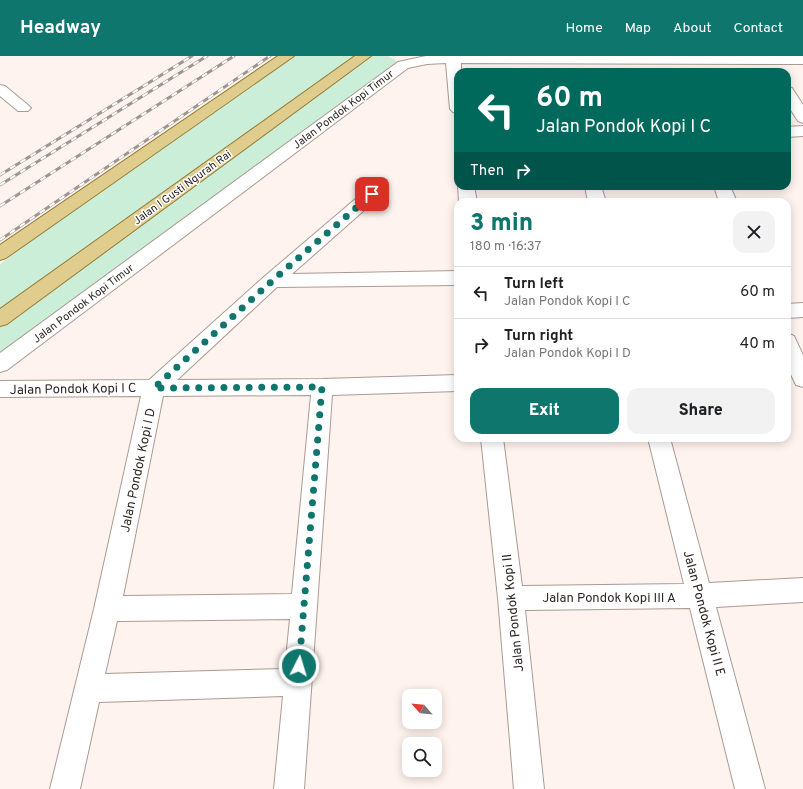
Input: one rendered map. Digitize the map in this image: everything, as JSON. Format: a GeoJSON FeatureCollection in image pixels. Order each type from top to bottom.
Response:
{"type":"FeatureCollection","features":[{"type":"Feature","properties":{"kind":"main road"},"geometry":{"type":"LineString","coordinates":[[0,254],[287,56]]}},
{"type":"Feature","properties":{"kind":"main road","name":"Jalan I Gusti Ngurah Rai"},"geometry":{"type":"LineString","coordinates":[[0,319],[364,56]]}},
{"type":"Feature","properties":{"kind":"street","name":"Jalan Pondok Kopi Timur"},"geometry":{"type":"LineString","coordinates":[[0,364],[403,65],[427,60],[453,59],[772,66],[803,60]]}},
{"type":"Feature","properties":{"kind":"street"},"geometry":{"type":"LineString","coordinates":[[453,59],[454,69]]}},
{"type":"Feature","properties":{"kind":"street"},"geometry":{"type":"LineString","coordinates":[[0,89],[23,108]]}},
{"type":"Feature","properties":{"kind":"street"},"geometry":{"type":"LineString","coordinates":[[791,98],[803,118]]}},
{"type":"Feature","properties":{"kind":"street"},"geometry":{"type":"LineString","coordinates":[[791,132],[803,132]]}},
{"type":"Feature","properties":{"kind":"street"},"geometry":{"type":"LineString","coordinates":[[154,388],[272,281],[372,194]]}},
{"type":"Feature","properties":{"kind":"street"},"geometry":{"type":"LineString","coordinates":[[272,281],[454,278]]}},
{"type":"Feature","properties":{"kind":"street"},"geometry":{"type":"LineString","coordinates":[[791,311],[803,310]]}},
{"type":"Feature","properties":{"kind":"street"},"geometry":{"type":"LineString","coordinates":[[791,350],[803,379]]}},
{"type":"Feature","properties":{"kind":"street","name":"Jalan Pondok Kopi I C"},"geometry":{"type":"LineString","coordinates":[[0,389],[322,387],[454,383]]}},
{"type":"Feature","properties":{"kind":"street"},"geometry":{"type":"LineString","coordinates":[[289,789],[322,387]]}},
{"type":"Feature","properties":{"kind":"street","name":"Jalan Pondok Kopi I D"},"geometry":{"type":"LineString","coordinates":[[65,789],[87,689],[107,609],[154,388]]}},
{"type":"Feature","properties":{"kind":"street","name":"Jalan Pondok Kopi II"},"geometry":{"type":"LineString","coordinates":[[492,442],[511,598],[529,789]]}},
{"type":"Feature","properties":{"kind":"street","name":"Jalan Pondok Kopi II E"},"geometry":{"type":"LineString","coordinates":[[660,442],[750,789]]}},
{"type":"Feature","properties":{"kind":"street","name":"Jalan Pondok Kopi III A"},"geometry":{"type":"LineString","coordinates":[[511,598],[700,596],[803,590]]}},
{"type":"Feature","properties":{"kind":"street"},"geometry":{"type":"LineString","coordinates":[[107,609],[305,606]]}},
{"type":"Feature","properties":{"kind":"street"},"geometry":{"type":"LineString","coordinates":[[87,689],[298,682]]}},
{"type":"Feature","properties":{"kind":"green space"},"geometry":{"type":"Polygon","coordinates":[[[287,56],[388,56],[403,65],[0,364],[0,264],[194,121],[287,56]]]}},
{"type":"Feature","properties":{"kind":"railway"},"geometry":{"type":"LineString","coordinates":[[0,175],[192,56]]}},
{"type":"Feature","properties":{"kind":"railway"},"geometry":{"type":"LineString","coordinates":[[0,185],[207,56]]}},
{"type":"Feature","properties":{"kind":"railway"},"geometry":{"type":"LineString","coordinates":[[0,206],[234,56]]}},
{"type":"Feature","properties":{"kind":"railway"},"geometry":{"type":"LineString","coordinates":[[0,240],[270,56]]}},
{"type":"Feature","properties":{"kind":"route"},"geometry":{"type":"LineString","coordinates":[[299,666],[322,387],[154,388],[272,281],[372,194]]}}]}
